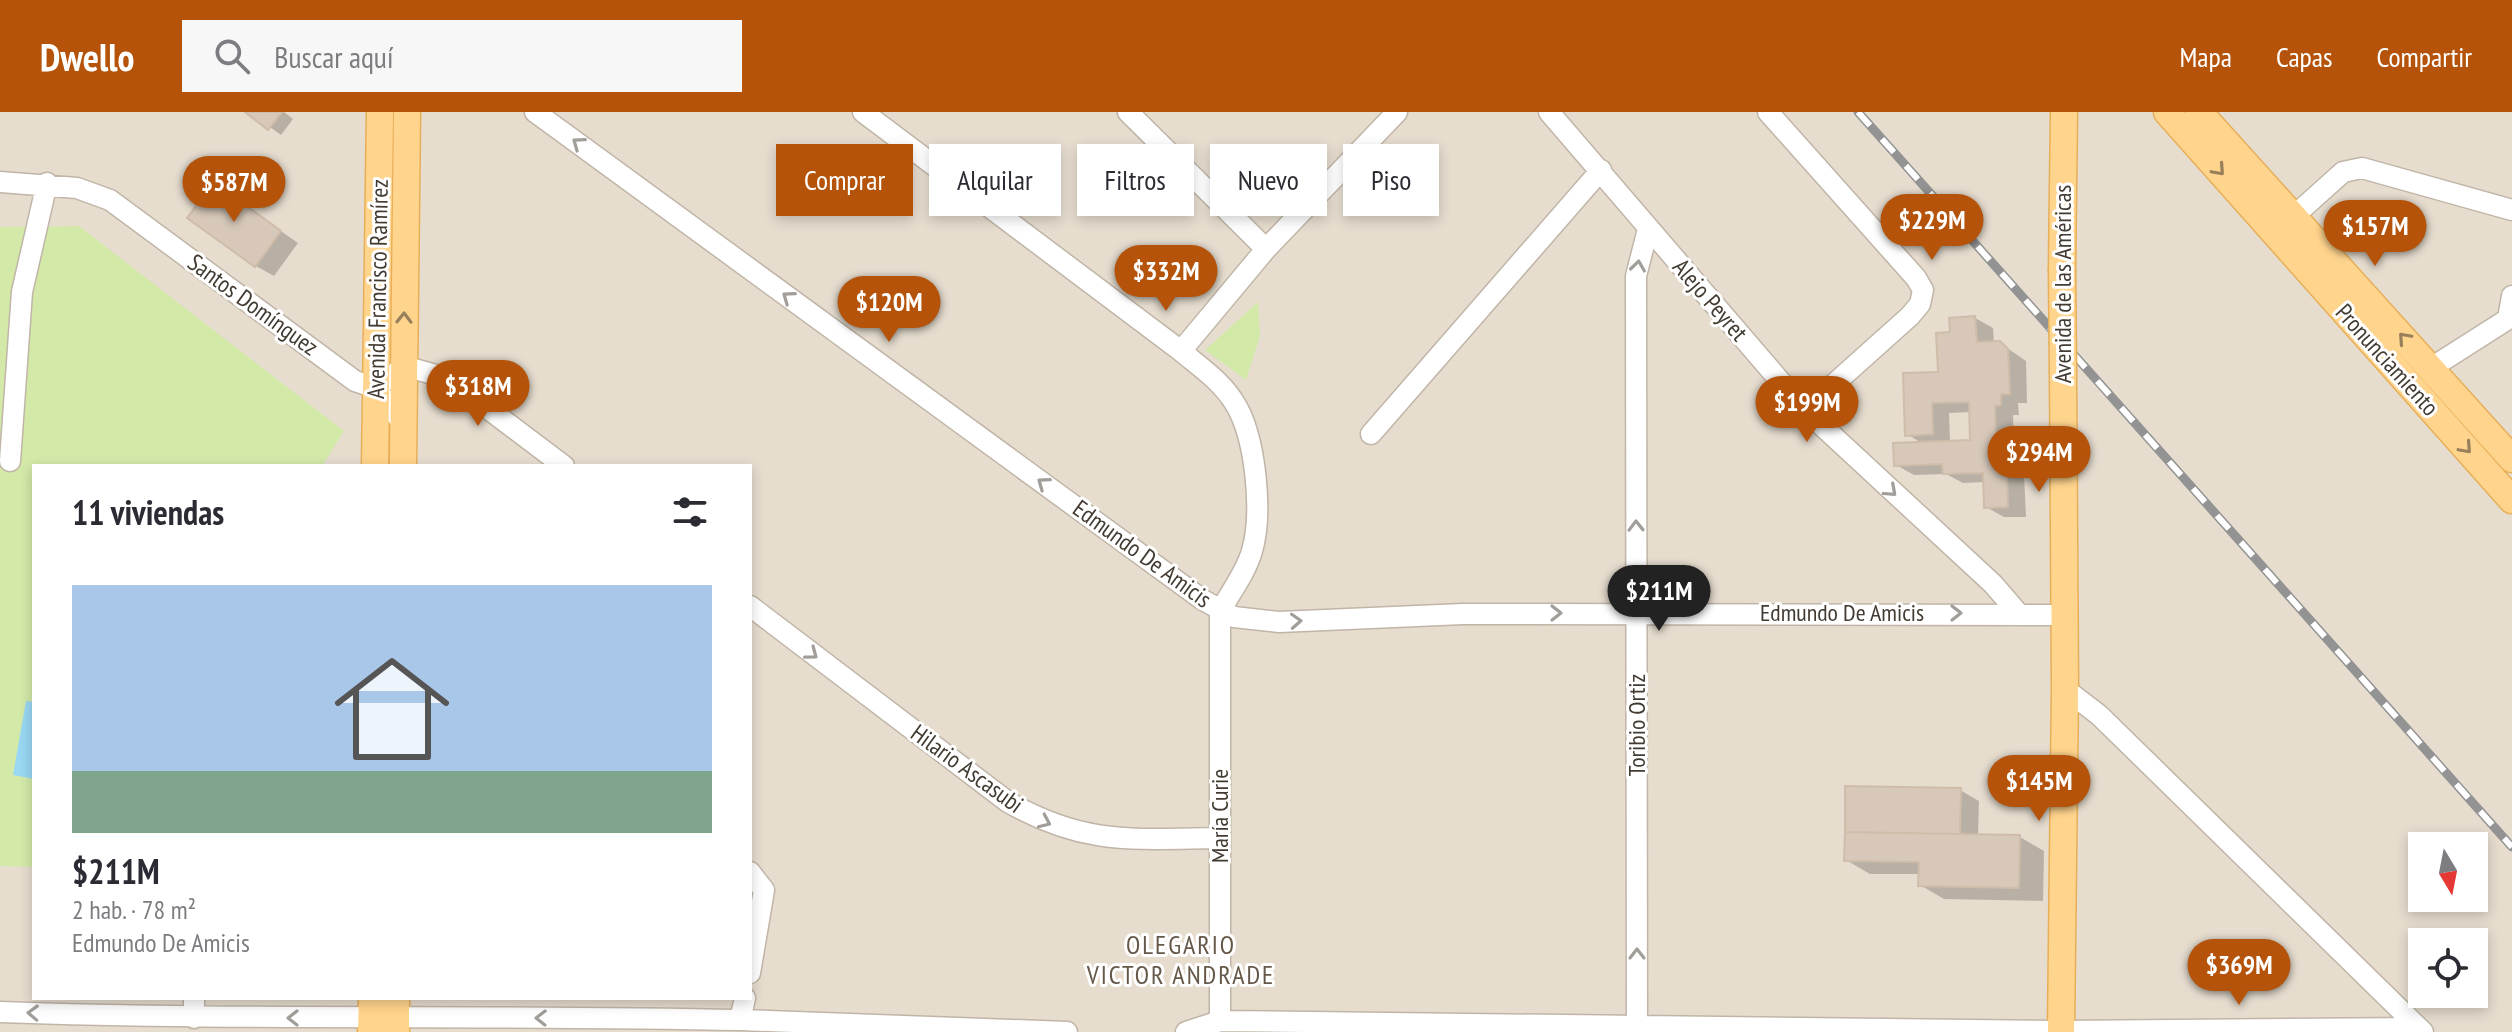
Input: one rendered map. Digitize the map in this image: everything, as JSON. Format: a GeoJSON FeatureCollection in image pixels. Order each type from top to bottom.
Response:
{"type":"FeatureCollection","features":[{"type":"Feature","properties":{"kind":"main road","name":"Avenida Francisco Ramírez"},"geometry":{"type":"LineString","coordinates":[[375,464],[380,112]]}},
{"type":"Feature","properties":{"kind":"main road","name":"Avenida Francisco Ramírez"},"geometry":{"type":"LineString","coordinates":[[403,464],[407,112]]}},
{"type":"Feature","properties":{"kind":"main road","name":"Avenida de las Américas"},"geometry":{"type":"LineString","coordinates":[[2061,1032],[2065,689],[2064,112]]}},
{"type":"Feature","properties":{"kind":"main road","name":"Pronunciamiento"},"geometry":{"type":"LineString","coordinates":[[2167,112],[2512,500]]}},
{"type":"Feature","properties":{"kind":"main road","name":"Pronunciamiento"},"geometry":{"type":"LineString","coordinates":[[2199,112],[2512,459]]}},
{"type":"Feature","properties":{"kind":"street","name":"Edmundo De Amicis"},"geometry":{"type":"LineString","coordinates":[[535,112],[1220,611],[1254,621],[1279,622],[1463,614],[2065,615]]}},
{"type":"Feature","properties":{"kind":"street"},"geometry":{"type":"LineString","coordinates":[[863,112],[1181,351],[1221,384],[1236,404],[1252,450],[1256,536],[1251,556],[1220,611]]}},
{"type":"Feature","properties":{"kind":"street"},"geometry":{"type":"LineString","coordinates":[[1128,112],[1266,249]]}},
{"type":"Feature","properties":{"kind":"street"},"geometry":{"type":"LineString","coordinates":[[1181,351],[1266,249],[1397,112]]}},
{"type":"Feature","properties":{"kind":"street"},"geometry":{"type":"LineString","coordinates":[[1768,112],[1916,278],[1923,290],[1920,304],[1910,316],[1805,410]]}},
{"type":"Feature","properties":{"kind":"street","name":"Alejo Peyret"},"geometry":{"type":"LineString","coordinates":[[1558,115],[1648,229],[1805,410],[1993,584],[2018,613]]}},
{"type":"Feature","properties":{"kind":"street"},"geometry":{"type":"LineString","coordinates":[[2294,216],[2343,172],[2362,168],[2512,210]]}},
{"type":"Feature","properties":{"kind":"street"},"geometry":{"type":"LineString","coordinates":[[1371,434],[1601,170]]}},
{"type":"Feature","properties":{"kind":"street","name":"Santos Domínguez"},"geometry":{"type":"LineString","coordinates":[[0,182],[47,183],[77,188],[110,200],[349,376],[376,388],[403,424]]}},
{"type":"Feature","properties":{"kind":"street"},"geometry":{"type":"LineString","coordinates":[[10,461],[22,292],[47,183]]}},
{"type":"Feature","properties":{"kind":"street","name":"Toribio Ortiz"},"geometry":{"type":"LineString","coordinates":[[1637,1030],[1636,276],[1648,229]]}},
{"type":"Feature","properties":{"kind":"street"},"geometry":{"type":"LineString","coordinates":[[2431,368],[2510,320],[2512,296]]}},
{"type":"Feature","properties":{"kind":"street"},"geometry":{"type":"LineString","coordinates":[[376,388],[404,366],[451,381],[561,464]]}},
{"type":"Feature","properties":{"kind":"street","name":"Hilario Ascasubi"},"geometry":{"type":"LineString","coordinates":[[752,608],[1008,802],[1043,822],[1071,832],[1126,839],[1220,838]]}},
{"type":"Feature","properties":{"kind":"street","name":"María Curie"},"geometry":{"type":"LineString","coordinates":[[1220,611],[1220,1021]]}},
{"type":"Feature","properties":{"kind":"street"},"geometry":{"type":"LineString","coordinates":[[2065,689],[2099,715],[2420,1030]]}},
{"type":"Feature","properties":{"kind":"street"},"geometry":{"type":"LineString","coordinates":[[752,875],[764,890],[752,961]]}},
{"type":"Feature","properties":{"kind":"street"},"geometry":{"type":"LineString","coordinates":[[740,1020],[745,1000]]}},
{"type":"Feature","properties":{"kind":"street"},"geometry":{"type":"LineString","coordinates":[[0,1012],[186,1017],[740,1020],[1067,1032]]}},
{"type":"Feature","properties":{"kind":"street"},"geometry":{"type":"LineString","coordinates":[[1186,1032],[1220,1021],[1637,1030],[2420,1030]]}},
{"type":"Feature","properties":{"kind":"shaded area"},"geometry":{"type":"Polygon","coordinates":[[[0,112],[2512,112],[2512,1032],[0,1032],[0,112]]]}},
{"type":"Feature","properties":{"kind":"green space"},"geometry":{"type":"Polygon","coordinates":[[[79,226],[344,431],[323,464],[32,464],[32,867],[0,866],[0,227],[79,226]]]}},
{"type":"Feature","properties":{"kind":"green space"},"geometry":{"type":"Polygon","coordinates":[[[1258,302],[1260,336],[1246,380],[1205,350],[1258,302]]]}},
{"type":"Feature","properties":{"kind":"water"},"geometry":{"type":"Polygon","coordinates":[[[26,701],[32,702],[32,779],[13,775],[26,701]]]}},
{"type":"Feature","properties":{"kind":"building"},"geometry":{"type":"Polygon","coordinates":[[[245,112],[282,112],[268,130],[245,112]]]}},
{"type":"Feature","properties":{"kind":"building"},"geometry":{"type":"Polygon","coordinates":[[[214,182],[281,231],[255,267],[187,218],[214,182]]]}},
{"type":"Feature","properties":{"kind":"building"},"geometry":{"type":"Polygon","coordinates":[[[1975,316],[1977,342],[2000,341],[2008,349],[2010,394],[2001,394],[2001,405],[1995,406],[1996,440],[2006,440],[2008,507],[1984,508],[1983,473],[1943,474],[1942,464],[1894,466],[1893,443],[1970,440],[1969,402],[1932,403],[1933,434],[1905,436],[1903,373],[1938,372],[1936,333],[1950,332],[1949,318],[1975,316]]]}},
{"type":"Feature","properties":{"kind":"building"},"geometry":{"type":"Polygon","coordinates":[[[1845,786],[1961,788],[1960,834],[1845,832],[1845,786]]]}},
{"type":"Feature","properties":{"kind":"building"},"geometry":{"type":"Polygon","coordinates":[[[1845,832],[2020,835],[2019,888],[1918,886],[1919,862],[1844,861],[1845,832]]]}},
{"type":"Feature","properties":{"kind":"railway"},"geometry":{"type":"LineString","coordinates":[[1858,112],[2512,847]]}},
{"type":"Feature","properties":{"kind":"district","name":"OLEGARIO VICTOR ANDRADE"},"geometry":{"type":"Point","coordinates":[1181,960]}}]}
